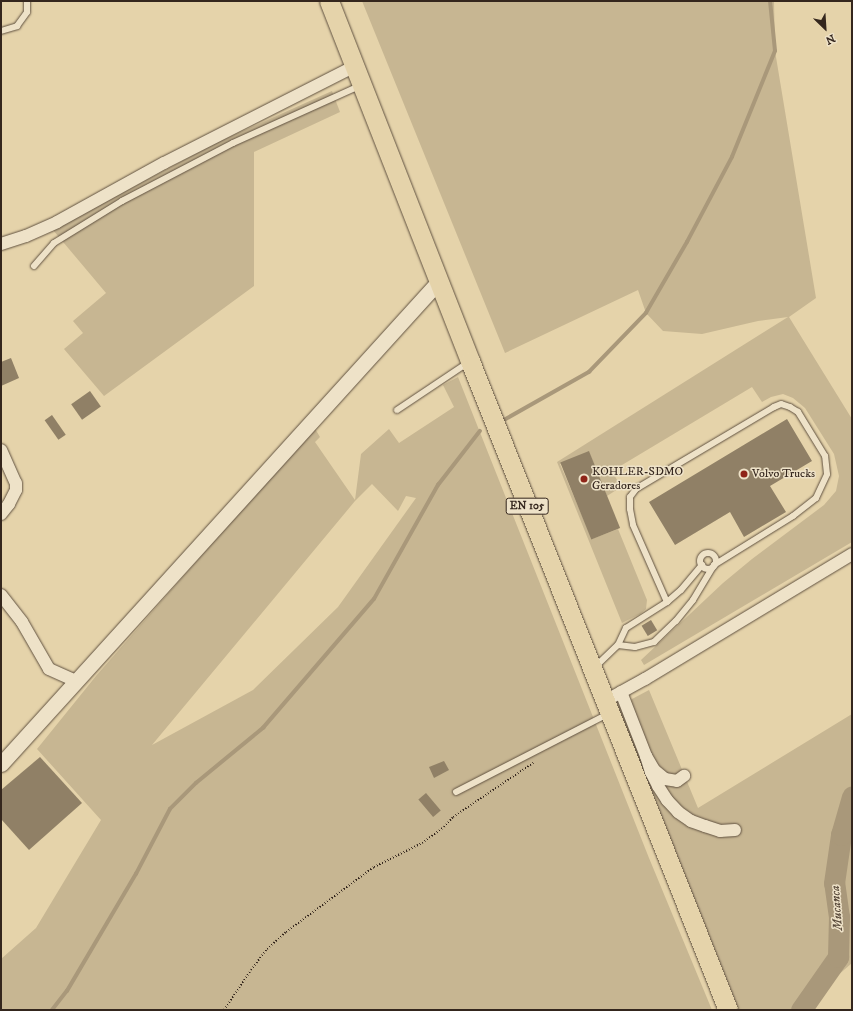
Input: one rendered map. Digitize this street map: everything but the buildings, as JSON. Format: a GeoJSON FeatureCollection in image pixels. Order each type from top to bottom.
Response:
{"type":"FeatureCollection","features":[{"type":"Feature","properties":{"kind":"main road","name":"EN 105"},"geometry":{"type":"LineString","coordinates":[[329,1],[438,282],[728,1010]]}},
{"type":"Feature","properties":{"kind":"street"},"geometry":{"type":"LineString","coordinates":[[1,244],[26,236],[57,222],[164,163],[355,66]]}},
{"type":"Feature","properties":{"kind":"street"},"geometry":{"type":"LineString","coordinates":[[1,764],[438,282]]}},
{"type":"Feature","properties":{"kind":"street"},"geometry":{"type":"LineString","coordinates":[[1,450],[14,476],[16,490],[9,504],[1,514]]}},
{"type":"Feature","properties":{"kind":"street"},"geometry":{"type":"LineString","coordinates":[[607,707],[621,692],[852,554]]}},
{"type":"Feature","properties":{"kind":"street"},"geometry":{"type":"LineString","coordinates":[[1,595],[22,622],[49,669],[76,682]]}},
{"type":"Feature","properties":{"kind":"street"},"geometry":{"type":"LineString","coordinates":[[621,692],[651,772],[667,800],[678,812],[691,821],[720,831],[735,830]]}},
{"type":"Feature","properties":{"kind":"street"},"geometry":{"type":"LineString","coordinates":[[646,756],[654,770],[665,779],[677,781],[684,776]]}},
{"type":"Feature","properties":{"kind":"lane"},"geometry":{"type":"LineString","coordinates":[[1,31],[17,26],[27,12],[27,1]]}},
{"type":"Feature","properties":{"kind":"lane"},"geometry":{"type":"LineString","coordinates":[[34,266],[54,243],[122,201],[233,143],[362,85]]}},
{"type":"Feature","properties":{"kind":"lane"},"geometry":{"type":"LineString","coordinates":[[397,410],[470,362]]}},
{"type":"Feature","properties":{"kind":"lane"},"geometry":{"type":"LineString","coordinates":[[618,645],[635,647],[654,642],[676,621],[693,600],[714,565],[715,558],[709,553],[702,555],[700,560],[702,565],[708,568],[714,565],[793,516],[816,498],[827,474],[825,456],[798,412],[781,404],[774,407],[636,489],[630,497],[630,509],[633,525],[667,602]]}},
{"type":"Feature","properties":{"kind":"lane"},"geometry":{"type":"LineString","coordinates":[[592,670],[618,645],[626,628],[667,602],[681,590],[702,565]]}},
{"type":"Feature","properties":{"kind":"lane"},"geometry":{"type":"LineString","coordinates":[[456,792],[550,744],[607,707]]}},
{"type":"Feature","properties":{"kind":"path"},"geometry":{"type":"LineString","coordinates":[[224,1010],[267,949],[286,932],[374,867],[428,839],[444,827],[453,817],[532,764],[550,744]]}},
{"type":"Feature","properties":{"kind":"shaded area"},"geometry":{"type":"Polygon","coordinates":[[[362,1],[774,1],[775,51],[816,298],[789,317],[852,419],[852,542],[644,665],[641,660],[723,583],[752,559],[824,505],[836,491],[839,476],[834,454],[805,408],[793,398],[783,394],[771,397],[762,402],[752,387],[612,471],[621,487],[607,496],[589,452],[560,464],[592,539],[618,529],[647,600],[646,609],[640,614],[622,623],[557,462],[788,317],[758,321],[702,334],[663,331],[646,313],[638,290],[505,353],[362,1]]]}},
{"type":"Feature","properties":{"kind":"shaded area"},"geometry":{"type":"Polygon","coordinates":[[[332,91],[340,112],[254,152],[254,286],[104,396],[64,349],[83,333],[73,321],[106,293],[53,230],[216,143],[332,91]]]}},
{"type":"Feature","properties":{"kind":"shaded area"},"geometry":{"type":"Polygon","coordinates":[[[458,377],[649,858],[712,1010],[1,1010],[1,959],[36,928],[101,820],[37,749],[96,676],[314,427],[320,437],[315,442],[355,500],[361,454],[389,429],[399,443],[454,407],[443,385],[458,377]],[[372,484],[355,501],[152,745],[253,690],[338,607],[416,498],[406,496],[398,511],[372,484]]]}},
{"type":"Feature","properties":{"kind":"shaded area"},"geometry":{"type":"Polygon","coordinates":[[[649,690],[698,808],[852,714],[852,963],[813,997],[809,1010],[739,1010],[617,707],[649,690]]]}},
{"type":"Feature","properties":{"kind":"waterway"},"geometry":{"type":"LineString","coordinates":[[504,420],[589,372],[646,313],[687,242],[732,157],[775,51],[770,1]]}},
{"type":"Feature","properties":{"kind":"waterway"},"geometry":{"type":"LineString","coordinates":[[52,1010],[67,991],[136,874],[170,809],[196,783],[263,728],[374,599],[438,485],[480,431]]}},
{"type":"Feature","properties":{"kind":"waterway","name":"Mucanca"},"geometry":{"type":"LineString","coordinates":[[801,1010],[838,957],[839,917],[834,883],[841,835],[852,797]]}},
{"type":"Feature","properties":{"kind":"place","name":"Volvo Trucks"},"geometry":{"type":"Point","coordinates":[744,474]}},
{"type":"Feature","properties":{"kind":"place","name":"KOHLER-SDMO Geradores"},"geometry":{"type":"Point","coordinates":[584,479]}}]}
